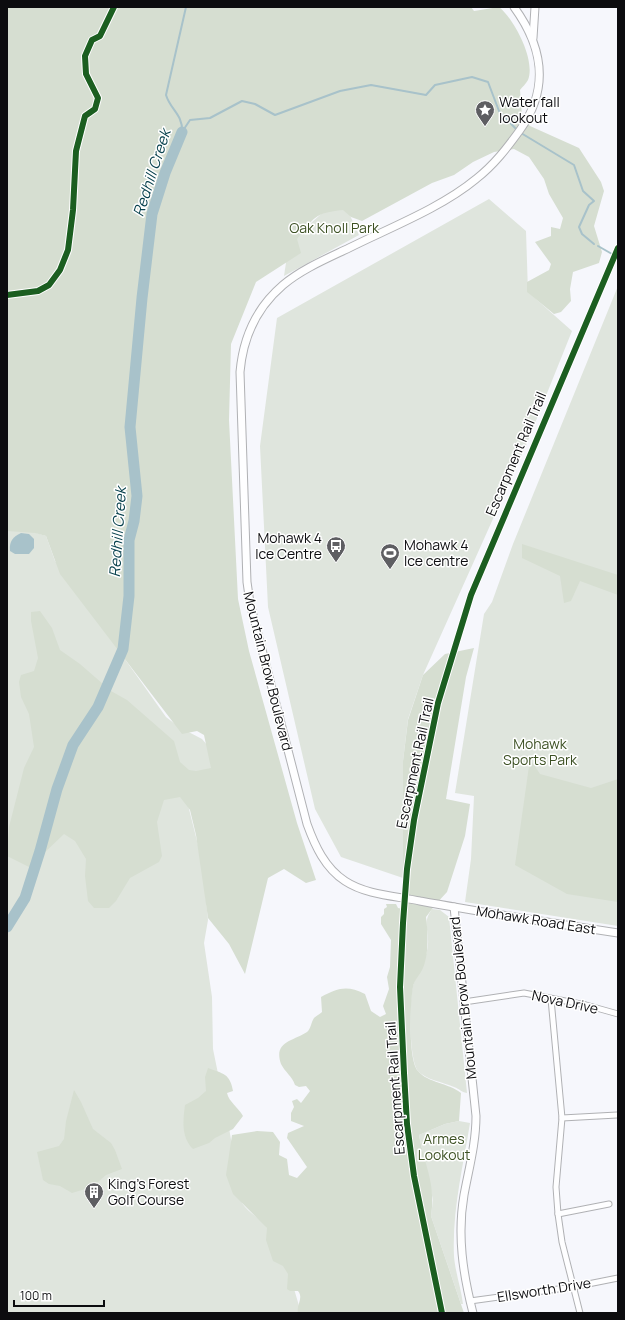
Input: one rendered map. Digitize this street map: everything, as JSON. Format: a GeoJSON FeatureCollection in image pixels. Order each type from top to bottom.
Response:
{"type":"FeatureCollection","features":[{"type":"Feature","properties":{"kind":"main road","name":"Mountain Brow Boulevard"},"geometry":{"type":"LineString","coordinates":[[473,1313],[464,1273],[461,1233],[464,1195],[476,1129],[454,907],[391,896],[354,887],[335,873],[319,852],[307,824],[258,639],[249,596],[241,429],[240,372],[245,339],[260,310],[284,285],[315,265],[441,203],[476,180],[505,150],[528,118],[534,106],[539,88],[537,51],[525,22],[514,7]]}},
{"type":"Feature","properties":{"kind":"main road"},"geometry":{"type":"LineString","coordinates":[[533,40],[535,7]]}},
{"type":"Feature","properties":{"kind":"main road","name":"Mohawk Road East"},"geometry":{"type":"LineString","coordinates":[[454,907],[618,933]]}},
{"type":"Feature","properties":{"kind":"street","name":"Nova Drive"},"geometry":{"type":"LineString","coordinates":[[464,1002],[524,994],[586,1005],[618,1014]]}},
{"type":"Feature","properties":{"kind":"street"},"geometry":{"type":"LineString","coordinates":[[551,999],[562,1118],[556,1187],[558,1214],[562,1242],[580,1313]]}},
{"type":"Feature","properties":{"kind":"street"},"geometry":{"type":"LineString","coordinates":[[562,1118],[617,1115]]}},
{"type":"Feature","properties":{"kind":"street"},"geometry":{"type":"LineString","coordinates":[[558,1214],[609,1204]]}},
{"type":"Feature","properties":{"kind":"street","name":"Ellsworth Drive"},"geometry":{"type":"LineString","coordinates":[[470,1301],[573,1287],[618,1278]]}},
{"type":"Feature","properties":{"kind":"green space","name":"Oak Knoll Park"},"geometry":{"type":"Polygon","coordinates":[[[341,196],[359,235],[284,276],[289,243],[341,196]]]}},
{"type":"Feature","properties":{"kind":"green space"},"geometry":{"type":"Polygon","coordinates":[[[489,199],[526,231],[528,292],[572,331],[527,443],[423,675],[408,719],[403,761],[403,878],[341,857],[315,809],[268,607],[260,446],[277,318],[489,199]]]}},
{"type":"Feature","properties":{"kind":"green space","name":"Mohawk Sports Park"},"geometry":{"type":"Polygon","coordinates":[[[618,286],[618,926],[465,902],[471,859],[474,796],[455,793],[484,614],[492,602],[513,544],[618,286]]]}},
{"type":"Feature","properties":{"kind":"green space"},"geometry":{"type":"Polygon","coordinates":[[[7,529],[30,531],[46,536],[55,561],[83,594],[105,624],[122,655],[166,717],[179,727],[202,739],[213,752],[216,782],[187,801],[202,861],[208,920],[204,943],[212,997],[213,1049],[242,1203],[265,1225],[273,1238],[288,1270],[301,1313],[7,1313],[7,529]]]}},
{"type":"Feature","properties":{"kind":"green space"},"geometry":{"type":"Polygon","coordinates":[[[432,909],[440,910],[449,917],[467,1093],[450,1085],[425,1077],[418,1071],[413,1055],[410,1017],[412,994],[414,983],[425,959],[428,944],[427,918],[432,909]]]}},
{"type":"Feature","properties":{"kind":"green space","name":"Armes Lookout"},"geometry":{"type":"Polygon","coordinates":[[[459,1121],[470,1123],[456,1206],[454,1239],[454,1256],[463,1304],[461,1304],[431,1216],[433,1200],[419,1135],[445,1124],[459,1121]]]}},
{"type":"Feature","properties":{"kind":"shaded area"},"geometry":{"type":"Polygon","coordinates":[[[7,7],[471,7],[474,11],[499,7],[517,30],[529,62],[530,72],[528,80],[520,90],[522,116],[530,126],[579,148],[601,182],[604,191],[594,226],[602,252],[599,263],[573,272],[570,289],[571,301],[561,312],[554,314],[527,292],[527,282],[549,270],[551,264],[535,242],[551,236],[551,227],[560,229],[563,218],[549,194],[544,179],[529,157],[514,149],[494,152],[473,162],[454,175],[432,183],[362,221],[351,217],[343,210],[333,211],[316,217],[297,239],[301,253],[256,282],[231,344],[229,420],[238,599],[249,651],[297,823],[316,880],[306,883],[284,869],[268,878],[245,974],[229,944],[208,918],[196,835],[190,810],[180,797],[164,800],[157,822],[162,856],[159,862],[130,878],[116,901],[109,908],[94,908],[88,901],[85,876],[86,859],[75,841],[64,834],[41,856],[35,870],[7,856],[9,827],[24,768],[34,747],[29,714],[21,697],[19,682],[21,675],[34,671],[38,658],[31,621],[31,612],[40,611],[52,628],[60,650],[80,664],[111,691],[127,700],[174,741],[180,762],[189,770],[196,771],[211,768],[204,735],[197,731],[182,734],[60,574],[46,536],[35,533],[7,531],[7,7]]]}},
{"type":"Feature","properties":{"kind":"shaded area"},"geometry":{"type":"Polygon","coordinates":[[[522,544],[618,575],[618,595],[580,581],[571,601],[564,603],[560,576],[522,558],[522,544]]]}},
{"type":"Feature","properties":{"kind":"shaded area"},"geometry":{"type":"Polygon","coordinates":[[[474,648],[466,677],[446,799],[470,804],[465,836],[447,892],[426,917],[428,936],[427,950],[423,968],[414,984],[411,1018],[411,1044],[415,1065],[418,1071],[427,1078],[451,1087],[461,1093],[459,1121],[445,1124],[419,1135],[431,1184],[431,1216],[464,1313],[298,1313],[300,1294],[298,1291],[290,1291],[287,1289],[288,1274],[283,1266],[273,1261],[266,1240],[267,1228],[233,1194],[226,1175],[232,1135],[257,1131],[273,1132],[280,1142],[279,1155],[287,1159],[289,1175],[297,1178],[307,1167],[287,1138],[288,1133],[304,1126],[291,1121],[291,1113],[294,1107],[292,1101],[297,1099],[301,1103],[310,1091],[306,1086],[299,1087],[295,1085],[284,1069],[279,1056],[282,1046],[308,1031],[314,1018],[322,1012],[321,997],[333,991],[353,989],[359,991],[365,994],[371,1011],[380,1017],[386,1014],[383,1006],[389,989],[387,977],[390,967],[391,940],[381,924],[381,917],[384,914],[384,909],[387,907],[386,904],[396,904],[398,908],[403,909],[403,761],[408,720],[423,675],[445,654],[474,648]]]}},
{"type":"Feature","properties":{"kind":"shaded area"},"geometry":{"type":"Polygon","coordinates":[[[530,759],[540,774],[591,788],[618,779],[618,902],[567,894],[515,865],[530,759]]]}},
{"type":"Feature","properties":{"kind":"shaded area"},"geometry":{"type":"Polygon","coordinates":[[[208,1068],[228,1077],[233,1091],[227,1093],[228,1096],[243,1116],[233,1129],[215,1138],[209,1143],[193,1149],[186,1139],[185,1134],[183,1122],[185,1105],[198,1098],[206,1091],[205,1077],[208,1068]]]}},
{"type":"Feature","properties":{"kind":"shaded area"},"geometry":{"type":"Polygon","coordinates":[[[74,1090],[93,1129],[111,1143],[122,1169],[106,1175],[92,1187],[72,1193],[60,1186],[49,1184],[43,1180],[37,1152],[59,1146],[64,1139],[66,1121],[74,1090]]]}},
{"type":"Feature","properties":{"kind":"water"},"geometry":{"type":"Polygon","coordinates":[[[21,533],[29,534],[34,539],[34,548],[29,554],[15,554],[10,551],[12,540],[21,533]]]}},
{"type":"Feature","properties":{"kind":"waterway","name":"Redhill Creek"},"geometry":{"type":"LineString","coordinates":[[182,131],[182,125],[166,95],[186,7]]}},
{"type":"Feature","properties":{"kind":"waterway"},"geometry":{"type":"LineString","coordinates":[[182,132],[190,120],[210,118],[242,101],[255,104],[275,115],[340,91],[371,85],[426,95],[435,85],[472,77],[488,82],[499,111],[517,130]]}},
{"type":"Feature","properties":{"kind":"waterway","name":"Redhill Creek"},"geometry":{"type":"LineString","coordinates":[[7,927],[25,898],[57,789],[73,745],[98,707],[123,649],[129,596],[129,540],[134,521],[137,496],[130,427],[142,298],[152,214],[165,173],[182,132]]}},
{"type":"Feature","properties":{"kind":"waterway"},"geometry":{"type":"LineString","coordinates":[[521,133],[574,165],[583,191],[594,201],[589,205],[579,227],[582,234],[594,244]]}},
{"type":"Feature","properties":{"kind":"waterway"},"geometry":{"type":"LineString","coordinates":[[598,246],[612,254]]}},
{"type":"Feature","properties":{"kind":"cycle path"},"geometry":{"type":"LineString","coordinates":[[7,295],[38,291],[49,285],[60,270],[68,250],[73,210],[76,151],[85,116],[95,109],[98,98],[86,74],[85,56],[92,40],[100,36],[114,7]]}},
{"type":"Feature","properties":{"kind":"cycle path","name":"Escarpment Rail Trail"},"geometry":{"type":"LineString","coordinates":[[442,1313],[414,1176],[407,1124],[404,1073],[400,987],[407,869],[414,820],[438,703],[471,595],[618,248]]}},
{"type":"Feature","properties":{"kind":"place","name":"Water fall lookout"},"geometry":{"type":"Point","coordinates":[485,127]}},
{"type":"Feature","properties":{"kind":"place","name":"Mohawk 4 Ice Centre"},"geometry":{"type":"Point","coordinates":[336,563]}},
{"type":"Feature","properties":{"kind":"place","name":"Mohawk 4 Ice centre"},"geometry":{"type":"Point","coordinates":[390,570]}},
{"type":"Feature","properties":{"kind":"place","name":"King's Forest Golf Course"},"geometry":{"type":"Point","coordinates":[94,1209]}}]}
